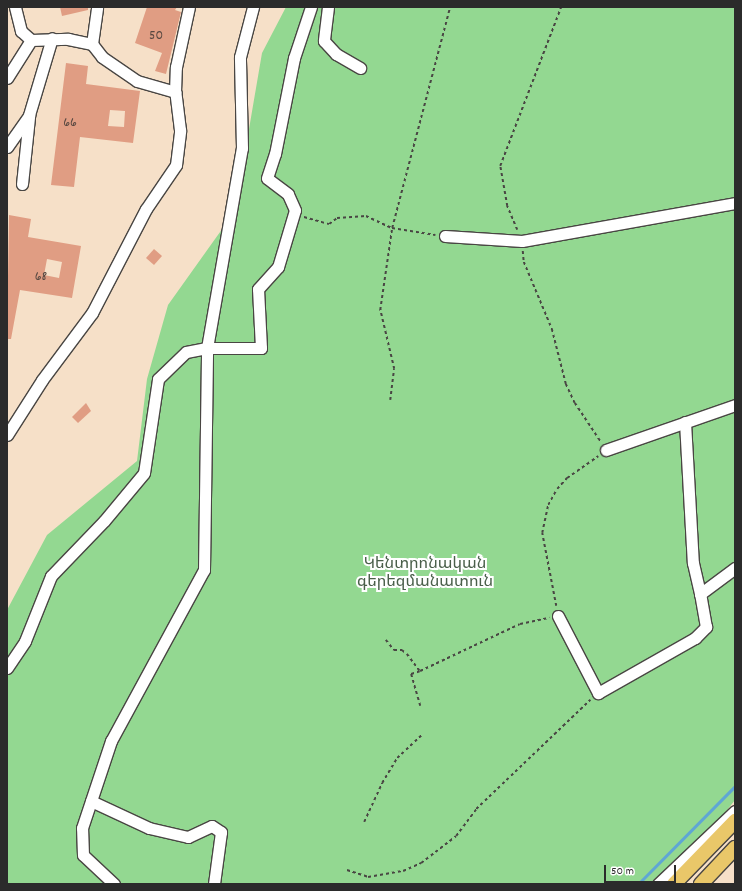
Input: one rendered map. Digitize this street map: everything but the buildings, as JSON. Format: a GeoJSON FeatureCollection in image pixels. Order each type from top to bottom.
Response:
{"type":"FeatureCollection","features":[{"type":"Feature","properties":{"kind":"main road"},"geometry":{"type":"LineString","coordinates":[[674,884],[735,821]]}},
{"type":"Feature","properties":{"kind":"main road"},"geometry":{"type":"LineString","coordinates":[[701,884],[734,851]]}},
{"type":"Feature","properties":{"kind":"street"},"geometry":{"type":"LineString","coordinates":[[15,7],[22,31],[31,40]]}},
{"type":"Feature","properties":{"kind":"street"},"geometry":{"type":"LineString","coordinates":[[92,44],[97,7]]}},
{"type":"Feature","properties":{"kind":"street"},"geometry":{"type":"LineString","coordinates":[[7,435],[42,380],[92,313],[146,209],[176,164],[180,130],[175,92],[176,67],[189,7]]}},
{"type":"Feature","properties":{"kind":"street"},"geometry":{"type":"LineString","coordinates":[[114,884],[83,855],[82,828],[111,741],[204,570],[206,348],[242,148],[240,57],[253,7]]}},
{"type":"Feature","properties":{"kind":"street"},"geometry":{"type":"LineString","coordinates":[[7,668],[25,641],[50,576],[104,521],[144,473],[158,379],[186,352],[206,348],[260,348],[258,289],[278,267],[295,210],[288,194],[267,178],[275,154],[294,58],[311,7]]}},
{"type":"Feature","properties":{"kind":"street"},"geometry":{"type":"LineString","coordinates":[[328,7],[324,40],[336,54],[360,68]]}},
{"type":"Feature","properties":{"kind":"street"},"geometry":{"type":"LineString","coordinates":[[31,40],[52,38],[92,44],[102,57],[137,81],[175,92]]}},
{"type":"Feature","properties":{"kind":"street"},"geometry":{"type":"LineString","coordinates":[[22,184],[29,115],[52,38]]}},
{"type":"Feature","properties":{"kind":"street"},"geometry":{"type":"LineString","coordinates":[[7,78],[31,40]]}},
{"type":"Feature","properties":{"kind":"street"},"geometry":{"type":"LineString","coordinates":[[7,147],[29,115]]}},
{"type":"Feature","properties":{"kind":"street"},"geometry":{"type":"LineString","coordinates":[[445,236],[522,241],[735,203]]}},
{"type":"Feature","properties":{"kind":"street"},"geometry":{"type":"LineString","coordinates":[[606,450],[735,405]]}},
{"type":"Feature","properties":{"kind":"street"},"geometry":{"type":"LineString","coordinates":[[558,616],[598,693],[695,638],[706,627],[694,563],[685,422]]}},
{"type":"Feature","properties":{"kind":"street"},"geometry":{"type":"LineString","coordinates":[[700,594],[735,568]]}},
{"type":"Feature","properties":{"kind":"street"},"geometry":{"type":"LineString","coordinates":[[91,801],[149,828],[188,837],[212,826],[221,832],[214,884]]}},
{"type":"Feature","properties":{"kind":"street"},"geometry":{"type":"LineString","coordinates":[[658,884],[735,811]]}},
{"type":"Feature","properties":{"kind":"path"},"geometry":{"type":"LineString","coordinates":[[390,400],[394,369],[380,310],[392,228],[450,7]]}},
{"type":"Feature","properties":{"kind":"path"},"geometry":{"type":"LineString","coordinates":[[420,706],[411,674],[520,624],[558,616],[542,533],[548,506],[557,489],[567,478],[606,450],[575,403],[566,384],[552,329],[524,262],[522,241],[507,206],[500,166],[562,7]]}},
{"type":"Feature","properties":{"kind":"path"},"geometry":{"type":"LineString","coordinates":[[293,215],[329,224],[337,218],[366,216],[392,228],[445,236]]}},
{"type":"Feature","properties":{"kind":"path"},"geometry":{"type":"LineString","coordinates":[[386,640],[394,650],[402,650],[407,654],[420,671]]}},
{"type":"Feature","properties":{"kind":"path"},"geometry":{"type":"LineString","coordinates":[[347,870],[368,877],[403,871],[421,863],[456,836],[476,809],[598,693]]}},
{"type":"Feature","properties":{"kind":"path"},"geometry":{"type":"LineString","coordinates":[[364,822],[382,783],[397,758],[422,735]]}},
{"type":"Feature","properties":{"kind":"green space","name":"Կենտրոնական գերեզմանատուն"},"geometry":{"type":"Polygon","coordinates":[[[286,7],[735,7],[735,800],[678,872],[666,884],[7,884],[7,610],[47,535],[137,461],[147,379],[168,305],[235,211],[262,53],[286,7]]]}},
{"type":"Feature","properties":{"kind":"waterway"},"geometry":{"type":"LineString","coordinates":[[638,884],[735,786]]}}]}
